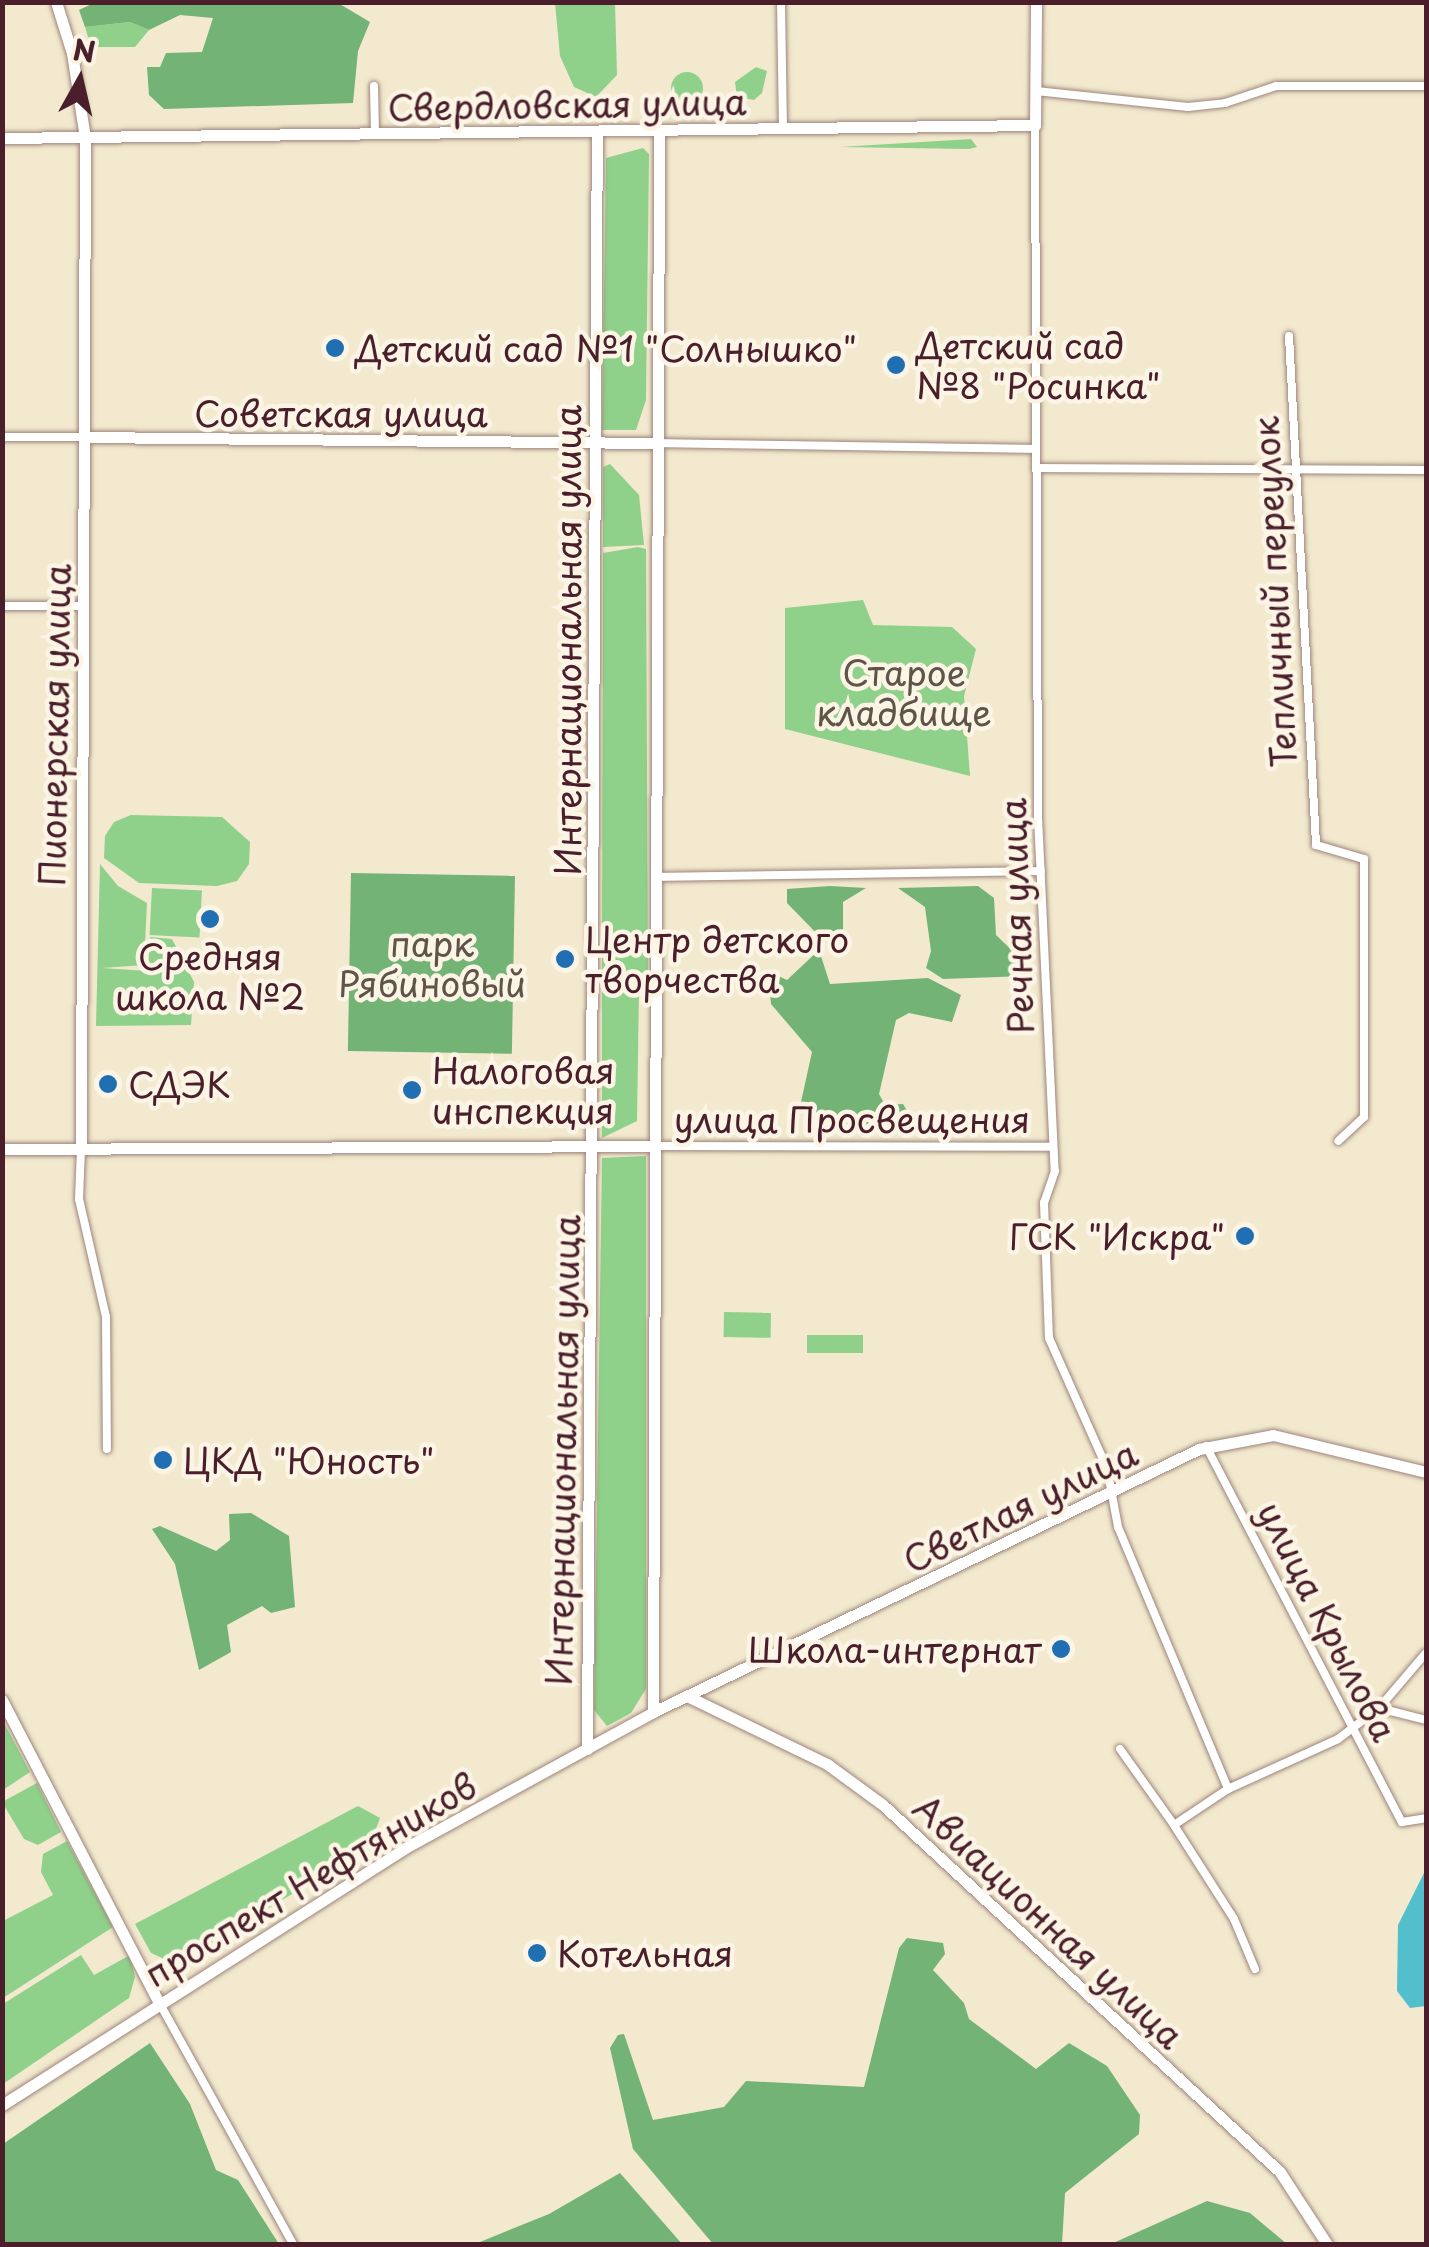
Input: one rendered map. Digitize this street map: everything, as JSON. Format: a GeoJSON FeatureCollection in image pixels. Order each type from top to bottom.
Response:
{"type":"FeatureCollection","features":[{"type":"Feature","properties":{"kind":"street","name":"Пионерская улица"},"geometry":{"type":"LineString","coordinates":[[56,2],[92,137],[82,606],[79,1198],[106,1317],[107,1449]]}},
{"type":"Feature","properties":{"kind":"street"},"geometry":{"type":"LineString","coordinates":[[781,2],[783,130]]}},
{"type":"Feature","properties":{"kind":"street","name":"Речная улица"},"geometry":{"type":"LineString","coordinates":[[1036,2],[1036,468],[1042,871],[1055,1170],[1044,1203],[1048,1338],[1107,1468],[1111,1495],[1228,1789]]}},
{"type":"Feature","properties":{"kind":"street"},"geometry":{"type":"LineString","coordinates":[[374,86],[375,134]]}},
{"type":"Feature","properties":{"kind":"street"},"geometry":{"type":"LineString","coordinates":[[1036,92],[1188,107],[1226,104],[1276,86],[1426,86]]}},
{"type":"Feature","properties":{"kind":"street","name":"Свердловская улица"},"geometry":{"type":"LineString","coordinates":[[2,138],[1035,125]]}},
{"type":"Feature","properties":{"kind":"street","name":"Интернациональная улица"},"geometry":{"type":"LineString","coordinates":[[587,1749],[597,132]]}},
{"type":"Feature","properties":{"kind":"street"},"geometry":{"type":"LineString","coordinates":[[654,1712],[651,1146],[659,132]]}},
{"type":"Feature","properties":{"kind":"street","name":"Тепличный переулок"},"geometry":{"type":"LineString","coordinates":[[1289,336],[1291,447],[1298,472],[1316,845],[1364,859],[1364,1116],[1338,1141]]}},
{"type":"Feature","properties":{"kind":"street"},"geometry":{"type":"LineString","coordinates":[[2,437],[86,437]]}},
{"type":"Feature","properties":{"kind":"street","name":"Советская улица"},"geometry":{"type":"LineString","coordinates":[[86,437],[654,443]]}},
{"type":"Feature","properties":{"kind":"street"},"geometry":{"type":"LineString","coordinates":[[654,443],[1036,448]]}},
{"type":"Feature","properties":{"kind":"street"},"geometry":{"type":"LineString","coordinates":[[1036,468],[1426,470]]}},
{"type":"Feature","properties":{"kind":"street"},"geometry":{"type":"LineString","coordinates":[[2,606],[82,606]]}},
{"type":"Feature","properties":{"kind":"street"},"geometry":{"type":"LineString","coordinates":[[652,877],[1042,871]]}},
{"type":"Feature","properties":{"kind":"street"},"geometry":{"type":"LineString","coordinates":[[2,1149],[651,1146]]}},
{"type":"Feature","properties":{"kind":"street","name":"улица Просвещения"},"geometry":{"type":"LineString","coordinates":[[651,1146],[1053,1147]]}},
{"type":"Feature","properties":{"kind":"street","name":"Светлая улица"},"geometry":{"type":"LineString","coordinates":[[654,1712],[1206,1446],[1273,1435],[1426,1472]]}},
{"type":"Feature","properties":{"kind":"street","name":"улица Крылова"},"geometry":{"type":"LineString","coordinates":[[1206,1446],[1402,1822],[1426,1818]]}},
{"type":"Feature","properties":{"kind":"street"},"geometry":{"type":"LineString","coordinates":[[1174,1825],[1228,1789],[1352,1729],[1379,1708],[1426,1653]]}},
{"type":"Feature","properties":{"kind":"street","name":"Авиационная улица"},"geometry":{"type":"LineString","coordinates":[[686,1696],[827,1764],[883,1804],[1280,2172],[1327,2244]]}},
{"type":"Feature","properties":{"kind":"street"},"geometry":{"type":"LineString","coordinates":[[2,1700],[158,2001],[294,2244]]}},
{"type":"Feature","properties":{"kind":"street"},"geometry":{"type":"LineString","coordinates":[[1379,1708],[1426,1720]]}},
{"type":"Feature","properties":{"kind":"street","name":"проспект Нефтяников"},"geometry":{"type":"LineString","coordinates":[[2,2104],[158,2001],[396,1853],[654,1712]]}},
{"type":"Feature","properties":{"kind":"street"},"geometry":{"type":"LineString","coordinates":[[1120,1749],[1234,1919],[1255,1969]]}},
{"type":"Feature","properties":{"kind":"green space"},"geometry":{"type":"Polygon","coordinates":[[[96,2],[338,3],[370,22],[358,51],[353,103],[164,109],[149,95],[147,67],[160,67],[166,53],[202,52],[213,18],[180,15],[149,30],[130,22],[85,27],[79,10],[96,2]]]}},
{"type":"Feature","properties":{"kind":"green space"},"geometry":{"type":"Polygon","coordinates":[[[555,3],[615,3],[617,75],[596,97],[574,87],[560,56],[555,3]]]}},
{"type":"Feature","properties":{"kind":"green space"},"geometry":{"type":"Polygon","coordinates":[[[130,22],[149,30],[135,47],[91,47],[85,27],[130,22]]]}},
{"type":"Feature","properties":{"kind":"green space"},"geometry":{"type":"Polygon","coordinates":[[[756,67],[767,71],[762,93],[754,100],[737,97],[735,82],[756,67]]]}},
{"type":"Feature","properties":{"kind":"green space"},"geometry":{"type":"Polygon","coordinates":[[[687,72],[698,77],[703,88],[698,99],[687,104],[676,99],[671,88],[676,77],[687,72]]]}},
{"type":"Feature","properties":{"kind":"green space"},"geometry":{"type":"Polygon","coordinates":[[[971,139],[977,147],[840,147],[971,139]]]}},
{"type":"Feature","properties":{"kind":"green space"},"geometry":{"type":"Polygon","coordinates":[[[643,148],[649,154],[646,400],[636,430],[602,430],[606,158],[643,148]]]}},
{"type":"Feature","properties":{"kind":"green space"},"geometry":{"type":"Polygon","coordinates":[[[610,464],[639,495],[644,545],[603,547],[603,467],[610,464]]]}},
{"type":"Feature","properties":{"kind":"green space"},"geometry":{"type":"Polygon","coordinates":[[[646,549],[648,974],[602,972],[603,553],[646,549]]]}},
{"type":"Feature","properties":{"kind":"green space","name":"Старое кладбище"},"geometry":{"type":"Polygon","coordinates":[[[863,600],[873,625],[952,627],[976,649],[964,696],[970,776],[785,729],[785,608],[863,600]]]}},
{"type":"Feature","properties":{"kind":"green space"},"geometry":{"type":"Polygon","coordinates":[[[131,815],[222,817],[250,842],[249,864],[237,881],[217,886],[139,883],[104,858],[105,836],[114,822],[131,815]]]}},
{"type":"Feature","properties":{"kind":"green space"},"geometry":{"type":"Polygon","coordinates":[[[100,864],[118,886],[147,903],[144,965],[102,968],[148,971],[150,937],[172,939],[194,982],[191,1025],[96,1026],[100,864]]]}},
{"type":"Feature","properties":{"kind":"green space","name":"парк Рябиновый"},"geometry":{"type":"Polygon","coordinates":[[[351,873],[515,876],[512,1054],[348,1051],[351,873]]]}},
{"type":"Feature","properties":{"kind":"green space"},"geometry":{"type":"Polygon","coordinates":[[[978,886],[994,898],[996,935],[1022,960],[1024,976],[943,979],[926,968],[931,951],[925,907],[898,888],[978,886]]]}},
{"type":"Feature","properties":{"kind":"green space"},"geometry":{"type":"Polygon","coordinates":[[[152,888],[202,891],[199,938],[150,935],[152,888]]]}},
{"type":"Feature","properties":{"kind":"green space"},"geometry":{"type":"Polygon","coordinates":[[[866,888],[843,902],[843,929],[825,942],[787,903],[787,889],[866,888]]]}},
{"type":"Feature","properties":{"kind":"green space"},"geometry":{"type":"Polygon","coordinates":[[[819,950],[830,984],[928,978],[961,995],[952,1022],[909,1013],[896,1020],[879,1094],[885,1105],[903,1104],[909,1114],[887,1125],[821,1124],[799,1111],[812,1052],[771,1004],[768,971],[787,980],[819,950]]]}},
{"type":"Feature","properties":{"kind":"green space"},"geometry":{"type":"Polygon","coordinates":[[[602,977],[639,990],[637,1121],[602,1138],[602,977]]]}},
{"type":"Feature","properties":{"kind":"green space"},"geometry":{"type":"Polygon","coordinates":[[[646,1156],[646,1689],[631,1713],[607,1726],[594,1710],[602,1158],[646,1156]]]}},
{"type":"Feature","properties":{"kind":"green space"},"geometry":{"type":"Polygon","coordinates":[[[724,1312],[771,1313],[771,1338],[724,1337],[724,1312]]]}},
{"type":"Feature","properties":{"kind":"green space"},"geometry":{"type":"Polygon","coordinates":[[[807,1335],[863,1335],[863,1353],[807,1353],[807,1335]]]}},
{"type":"Feature","properties":{"kind":"green space"},"geometry":{"type":"Polygon","coordinates":[[[251,1513],[289,1536],[295,1607],[271,1613],[262,1606],[227,1625],[231,1652],[199,1670],[175,1564],[152,1529],[160,1526],[216,1551],[230,1540],[229,1514],[251,1513]]]}},
{"type":"Feature","properties":{"kind":"green space"},"geometry":{"type":"Polygon","coordinates":[[[2,1719],[30,1772],[3,1790],[2,1790],[2,1719]]]}},
{"type":"Feature","properties":{"kind":"green space"},"geometry":{"type":"Polygon","coordinates":[[[37,1783],[61,1832],[38,1845],[24,1839],[2,1802],[37,1783]]]}},
{"type":"Feature","properties":{"kind":"green space"},"geometry":{"type":"Polygon","coordinates":[[[358,1806],[380,1818],[369,1848],[175,1964],[151,1953],[135,1924],[358,1806]]]}},
{"type":"Feature","properties":{"kind":"green space"},"geometry":{"type":"Polygon","coordinates":[[[67,1841],[113,1927],[3,1998],[3,1921],[53,1895],[41,1872],[43,1854],[67,1841]]]}},
{"type":"Feature","properties":{"kind":"green space"},"geometry":{"type":"Polygon","coordinates":[[[907,1938],[943,1943],[945,1954],[933,1970],[964,2003],[969,2019],[1036,2069],[1069,2043],[1107,2066],[1140,2115],[1139,2134],[1065,2193],[1062,2244],[713,2244],[633,2149],[610,2048],[618,2035],[624,2034],[653,2120],[724,2107],[746,2081],[864,2087],[899,1948],[907,1938]]]}},
{"type":"Feature","properties":{"kind":"green space"},"geometry":{"type":"Polygon","coordinates":[[[81,1955],[94,1975],[130,1955],[135,1977],[129,1998],[3,2084],[3,2004],[81,1955]]]}},
{"type":"Feature","properties":{"kind":"green space"},"geometry":{"type":"Polygon","coordinates":[[[150,2043],[190,2104],[216,2170],[238,2180],[279,2244],[3,2244],[3,2144],[150,2043]]]}},
{"type":"Feature","properties":{"kind":"green space"},"geometry":{"type":"Polygon","coordinates":[[[620,2173],[682,2244],[475,2244],[549,2214],[620,2173]]]}},
{"type":"Feature","properties":{"kind":"green space"},"geometry":{"type":"Polygon","coordinates":[[[1207,2201],[1250,2213],[1287,2244],[1111,2244],[1207,2201]]]}},
{"type":"Feature","properties":{"kind":"water"},"geometry":{"type":"Polygon","coordinates":[[[1426,1869],[1426,2006],[1410,2008],[1397,1991],[1398,1925],[1426,1869]]]}},
{"type":"Feature","properties":{"kind":"place","name":"Детский сад №1 \"Солнышко\""},"geometry":{"type":"Point","coordinates":[335,348]}},
{"type":"Feature","properties":{"kind":"place","name":"Детский сад №8 \"Росинка\""},"geometry":{"type":"Point","coordinates":[896,365]}},
{"type":"Feature","properties":{"kind":"place","name":"Средняя школа №2"},"geometry":{"type":"Point","coordinates":[210,919]}},
{"type":"Feature","properties":{"kind":"place","name":"Центр детского творчества"},"geometry":{"type":"Point","coordinates":[565,959]}},
{"type":"Feature","properties":{"kind":"place","name":"СДЭК"},"geometry":{"type":"Point","coordinates":[108,1084]}},
{"type":"Feature","properties":{"kind":"place","name":"Налоговая инспекция"},"geometry":{"type":"Point","coordinates":[412,1090]}},
{"type":"Feature","properties":{"kind":"place","name":"ГСК \"Искра\""},"geometry":{"type":"Point","coordinates":[1245,1236]}},
{"type":"Feature","properties":{"kind":"place","name":"ЦКД \"Юность\""},"geometry":{"type":"Point","coordinates":[163,1460]}},
{"type":"Feature","properties":{"kind":"place","name":"Школа-интернат"},"geometry":{"type":"Point","coordinates":[1061,1649]}},
{"type":"Feature","properties":{"kind":"place","name":"Котельная"},"geometry":{"type":"Point","coordinates":[537,1953]}}]}
